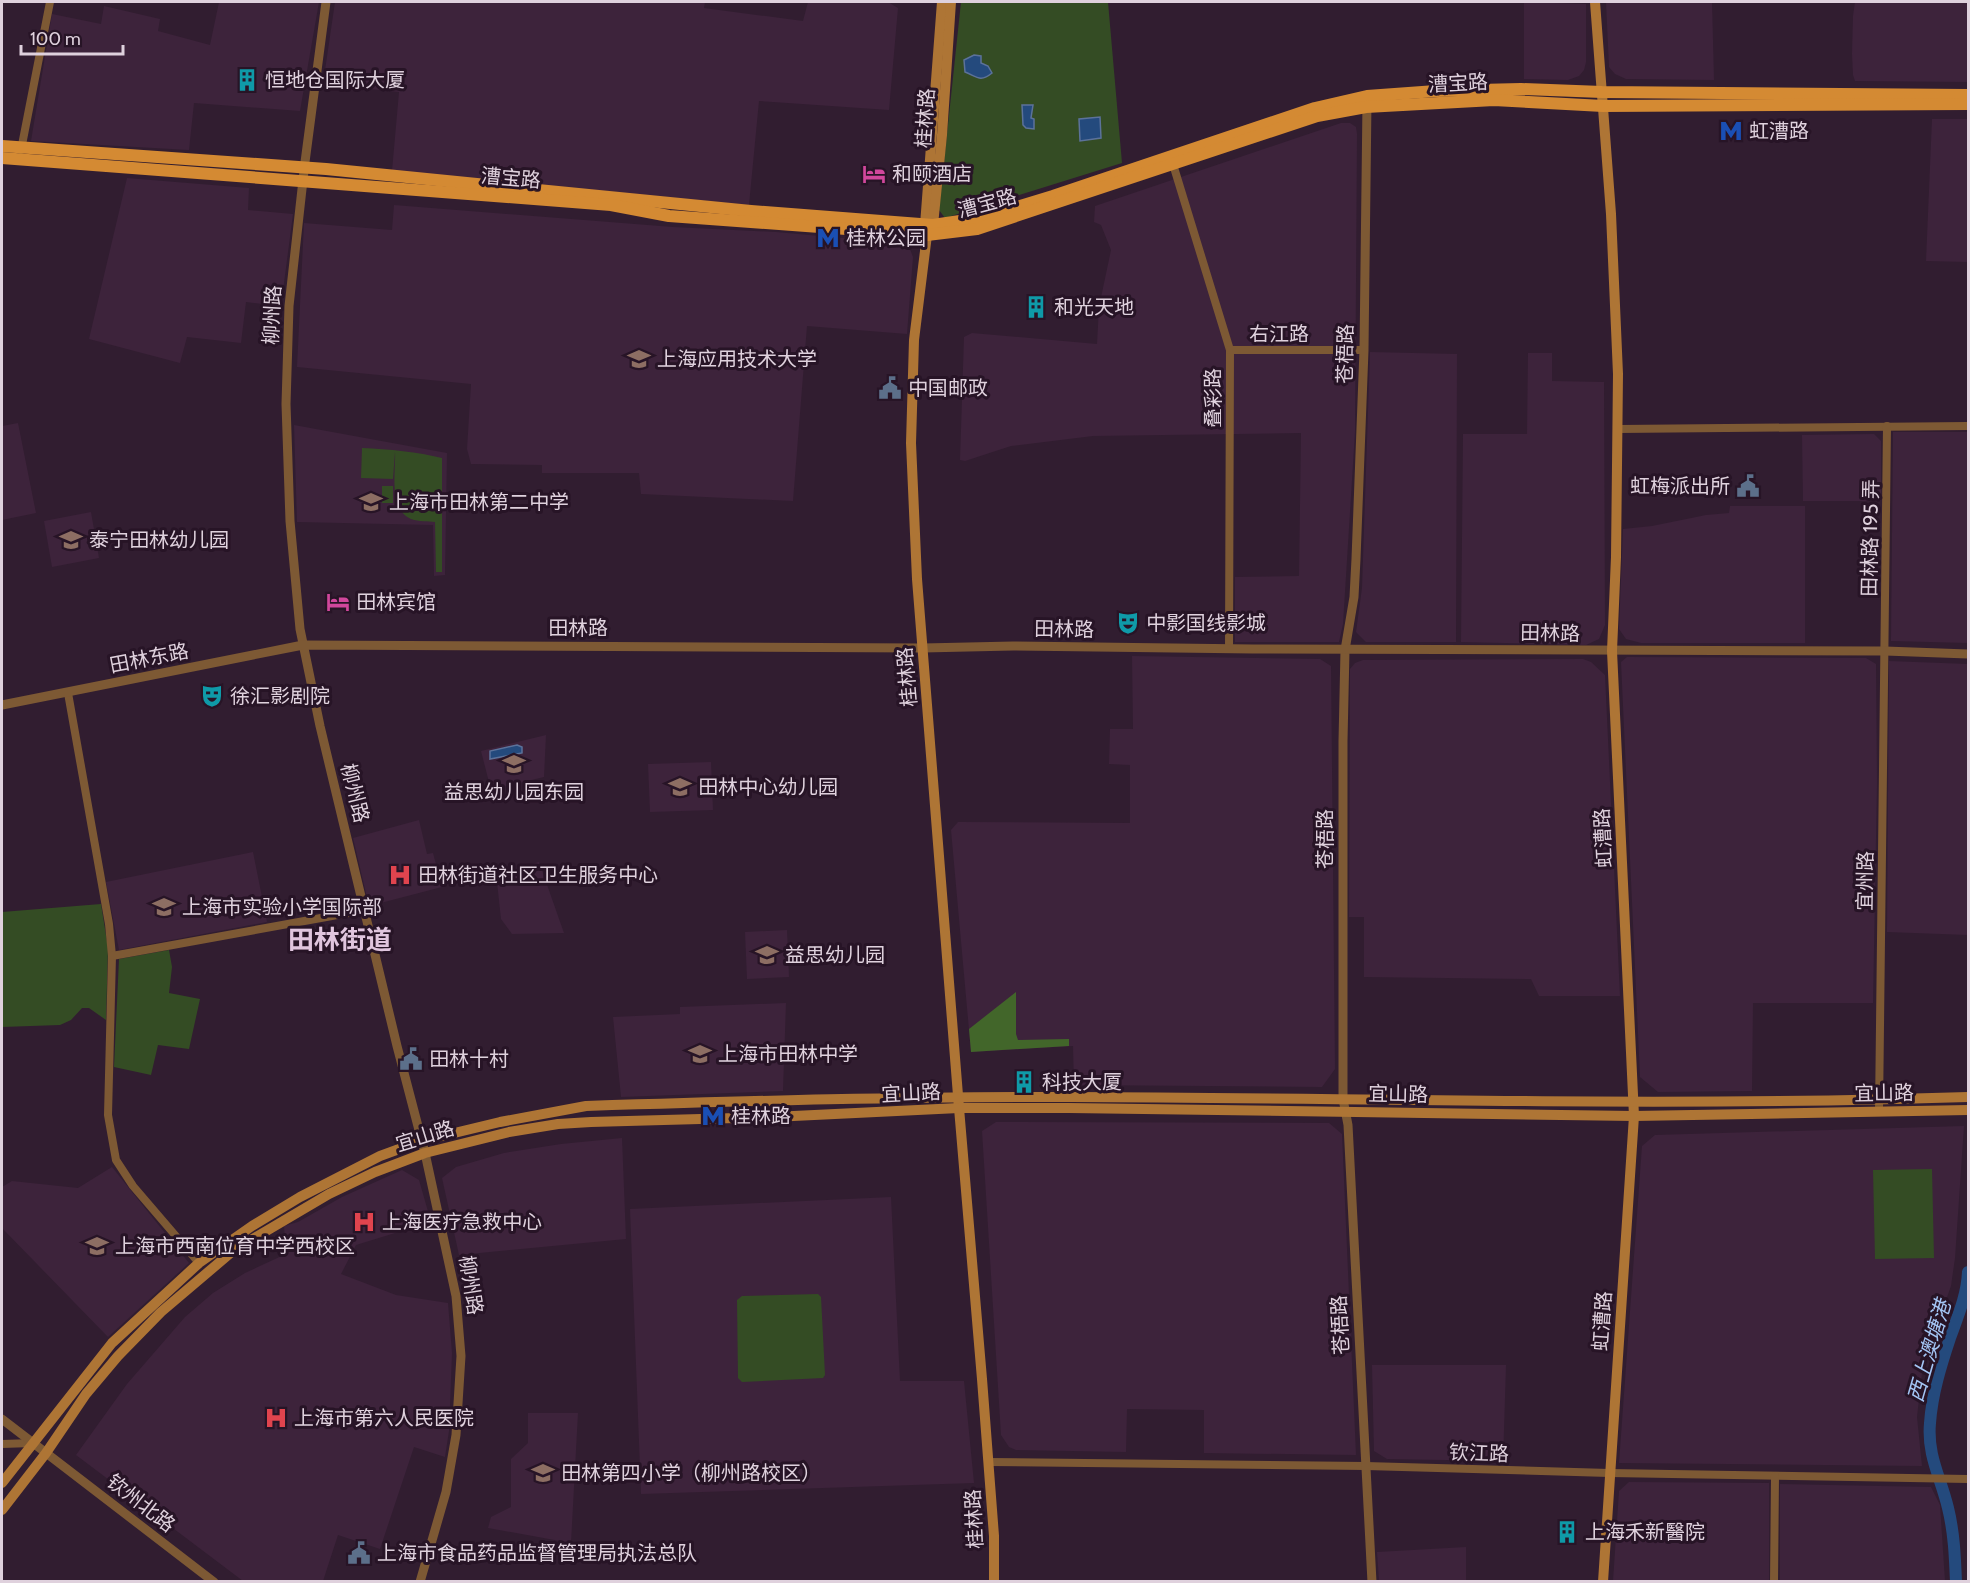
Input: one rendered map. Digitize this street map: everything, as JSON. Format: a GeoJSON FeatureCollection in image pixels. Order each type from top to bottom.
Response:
{"type":"FeatureCollection","features":[{"type":"Feature","properties":{"kind":"main road","name":"桂林路"},"geometry":{"type":"LineString","coordinates":[[929,229],[942,2]]}},
{"type":"Feature","properties":{"kind":"main road","name":"桂林路"},"geometry":{"type":"LineString","coordinates":[[951,2],[942,135],[914,340],[911,443],[923,648],[958,1102],[989,1462],[994,1536],[994,1581]]}},
{"type":"Feature","properties":{"kind":"main road","name":"虹漕路"},"geometry":{"type":"LineString","coordinates":[[1595,2],[1612,225],[1618,374],[1616,557],[1612,651],[1634,1103],[1603,1581]]}},
{"type":"Feature","properties":{"kind":"main road","name":"漕宝路"},"geometry":{"type":"LineString","coordinates":[[2,158],[21,154],[154,156],[304,174],[611,205],[669,216],[929,229],[978,229],[1172,161],[1317,116],[1367,102],[1436,91],[1510,89],[1968,95]]}},
{"type":"Feature","properties":{"kind":"main road","name":"漕宝路"},"geometry":{"type":"LineString","coordinates":[[1367,102],[1494,100],[1603,106],[1968,104]]}},
{"type":"Feature","properties":{"kind":"main road","name":"漕宝路"},"geometry":{"type":"LineString","coordinates":[[2,146],[21,154]]}},
{"type":"Feature","properties":{"kind":"main road","name":"宜山路"},"geometry":{"type":"LineString","coordinates":[[2,1510],[46,1453],[86,1394],[142,1330],[234,1250],[300,1210],[351,1183],[425,1154],[509,1132],[558,1124],[785,1117],[958,1102],[1344,1112],[1634,1116],[1879,1106],[1968,1097]]}},
{"type":"Feature","properties":{"kind":"main road","name":"宜山路"},"geometry":{"type":"LineString","coordinates":[[2,1483],[112,1342],[199,1263],[252,1226],[300,1197],[380,1156],[421,1141],[500,1122],[586,1106],[958,1102],[1343,1099],[1879,1106],[1968,1110]]}},
{"type":"Feature","properties":{"kind":"street"},"geometry":{"type":"LineString","coordinates":[[21,154],[50,2]]}},
{"type":"Feature","properties":{"kind":"street","name":"柳州路"},"geometry":{"type":"LineString","coordinates":[[326,2],[290,306],[286,428],[291,532],[300,629],[320,726],[425,1154],[456,1296],[461,1376],[456,1435],[450,1474],[420,1581]]}},
{"type":"Feature","properties":{"kind":"street","name":"苍梧路"},"geometry":{"type":"LineString","coordinates":[[1367,102],[1364,350],[1355,588],[1345,650],[1343,1099],[1348,1125],[1372,1581]]}},
{"type":"Feature","properties":{"kind":"street","name":"叠彩路"},"geometry":{"type":"LineString","coordinates":[[1172,161],[1230,351],[1228,649]]}},
{"type":"Feature","properties":{"kind":"street","name":"右江路"},"geometry":{"type":"LineString","coordinates":[[1230,351],[1364,350]]}},
{"type":"Feature","properties":{"kind":"street","name":"田林路 195 弄"},"geometry":{"type":"LineString","coordinates":[[1885,651],[1887,426]]}},
{"type":"Feature","properties":{"kind":"street"},"geometry":{"type":"LineString","coordinates":[[1618,429],[1968,426]]}},
{"type":"Feature","properties":{"kind":"street","name":"田林路"},"geometry":{"type":"LineString","coordinates":[[303,645],[923,648],[1013,646],[1345,650],[1885,651],[1968,654]]}},
{"type":"Feature","properties":{"kind":"street","name":"田林东路"},"geometry":{"type":"LineString","coordinates":[[2,705],[303,645]]}},
{"type":"Feature","properties":{"kind":"street","name":"宜州路"},"geometry":{"type":"LineString","coordinates":[[1879,1106],[1885,651]]}},
{"type":"Feature","properties":{"kind":"street"},"geometry":{"type":"LineString","coordinates":[[68,693],[109,924],[112,956],[108,1115],[117,1160],[133,1186],[199,1263]]}},
{"type":"Feature","properties":{"kind":"street"},"geometry":{"type":"LineString","coordinates":[[112,956],[365,910]]}},
{"type":"Feature","properties":{"kind":"street","name":"钦州北路"},"geometry":{"type":"LineString","coordinates":[[2,1419],[214,1581]]}},
{"type":"Feature","properties":{"kind":"street"},"geometry":{"type":"LineString","coordinates":[[2,1444],[32,1443]]}},
{"type":"Feature","properties":{"kind":"street","name":"钦江路"},"geometry":{"type":"LineString","coordinates":[[989,1462],[1366,1466],[1968,1479]]}},
{"type":"Feature","properties":{"kind":"street"},"geometry":{"type":"LineString","coordinates":[[1774,1581],[1775,1476]]}},
{"type":"Feature","properties":{"kind":"shaded area"},"geometry":{"type":"Polygon","coordinates":[[[219,2],[319,2],[300,111],[194,103],[189,150],[31,141],[52,14],[101,24],[104,6],[160,19],[158,31],[210,45],[219,2]]]}},
{"type":"Feature","properties":{"kind":"shaded area"},"geometry":{"type":"Polygon","coordinates":[[[335,2],[705,2],[704,8],[803,21],[808,2],[888,2],[898,8],[889,110],[759,101],[749,205],[392,171],[399,92],[323,84],[335,2]]]}},
{"type":"Feature","properties":{"kind":"shaded area"},"geometry":{"type":"Polygon","coordinates":[[[1524,2],[1586,4],[1586,62],[1579,76],[1568,80],[1524,79],[1524,2]]]}},
{"type":"Feature","properties":{"kind":"shaded area"},"geometry":{"type":"Polygon","coordinates":[[[1606,2],[1712,2],[1714,80],[1626,79],[1615,74],[1609,67],[1606,2]]]}},
{"type":"Feature","properties":{"kind":"shaded area"},"geometry":{"type":"Polygon","coordinates":[[[1855,2],[1968,2],[1968,82],[1855,81],[1852,54],[1855,2]]]}},
{"type":"Feature","properties":{"kind":"shaded area"},"geometry":{"type":"Polygon","coordinates":[[[1932,119],[1968,119],[1968,262],[1926,261],[1932,119]]]}},
{"type":"Feature","properties":{"kind":"shaded area"},"geometry":{"type":"Polygon","coordinates":[[[1341,123],[1350,123],[1356,127],[1357,134],[1355,432],[1343,624],[1339,642],[1235,642],[1235,577],[1299,576],[1301,433],[1093,436],[1011,446],[965,461],[960,460],[964,337],[972,333],[1097,344],[1099,307],[1111,250],[1101,225],[1094,222],[1095,206],[1341,123]]]}},
{"type":"Feature","properties":{"kind":"shaded area"},"geometry":{"type":"Polygon","coordinates":[[[127,178],[249,188],[248,210],[293,214],[281,306],[246,302],[241,343],[187,337],[180,363],[89,339],[127,178]]]}},
{"type":"Feature","properties":{"kind":"shaded area","name":"上海应用技术大学"},"geometry":{"type":"Polygon","coordinates":[[[394,205],[673,227],[776,232],[908,244],[913,257],[907,334],[807,326],[793,501],[641,494],[639,473],[542,473],[542,465],[471,464],[467,449],[471,384],[297,367],[304,223],[392,230],[394,205]]]}},
{"type":"Feature","properties":{"kind":"shaded area"},"geometry":{"type":"Polygon","coordinates":[[[1370,352],[1457,354],[1456,642],[1366,642],[1356,632],[1362,588],[1370,352]]]}},
{"type":"Feature","properties":{"kind":"shaded area"},"geometry":{"type":"Polygon","coordinates":[[[1528,353],[1552,353],[1552,381],[1604,382],[1605,625],[1599,639],[1586,645],[1461,642],[1463,434],[1527,434],[1528,353]]]}},
{"type":"Feature","properties":{"kind":"shaded area"},"geometry":{"type":"Polygon","coordinates":[[[18,423],[36,513],[2,520],[2,426],[18,423]]]}},
{"type":"Feature","properties":{"kind":"shaded area","name":"上海市田林第二中学"},"geometry":{"type":"Polygon","coordinates":[[[294,425],[447,453],[445,575],[434,576],[433,525],[297,522],[294,425]]]}},
{"type":"Feature","properties":{"kind":"shaded area"},"geometry":{"type":"Polygon","coordinates":[[[1893,432],[1968,432],[1968,643],[1891,641],[1893,432]]]}},
{"type":"Feature","properties":{"kind":"shaded area"},"geometry":{"type":"Polygon","coordinates":[[[1874,434],[1881,441],[1881,501],[1803,501],[1802,435],[1874,434]]]}},
{"type":"Feature","properties":{"kind":"shaded area"},"geometry":{"type":"Polygon","coordinates":[[[1730,506],[1805,506],[1805,643],[1641,643],[1626,639],[1619,629],[1623,529],[1729,513],[1730,506]]]}},
{"type":"Feature","properties":{"kind":"shaded area","name":"泰宁田林幼儿园"},"geometry":{"type":"Polygon","coordinates":[[[91,512],[99,558],[52,567],[44,521],[91,512]]]}},
{"type":"Feature","properties":{"kind":"shaded area"},"geometry":{"type":"Polygon","coordinates":[[[1132,656],[1320,659],[1331,666],[1335,1069],[1322,1087],[1074,1085],[1073,1046],[971,1052],[951,830],[958,822],[1130,823],[1130,765],[1109,764],[1110,729],[1133,729],[1132,656]]]}},
{"type":"Feature","properties":{"kind":"shaded area"},"geometry":{"type":"Polygon","coordinates":[[[1627,657],[1866,658],[1876,664],[1877,783],[1873,1003],[1753,1003],[1752,1091],[1658,1092],[1640,1077],[1621,662],[1627,657]]]}},
{"type":"Feature","properties":{"kind":"shaded area"},"geometry":{"type":"Polygon","coordinates":[[[1583,659],[1591,662],[1605,675],[1620,996],[1539,996],[1531,979],[1364,977],[1364,917],[1349,917],[1350,669],[1355,663],[1363,660],[1583,659]]]}},
{"type":"Feature","properties":{"kind":"shaded area"},"geometry":{"type":"Polygon","coordinates":[[[1889,661],[1968,664],[1968,935],[1887,932],[1889,661]]]}},
{"type":"Feature","properties":{"kind":"shaded area","name":"益思幼儿园东园"},"geometry":{"type":"Polygon","coordinates":[[[546,735],[544,777],[491,790],[481,751],[546,735]]]}},
{"type":"Feature","properties":{"kind":"shaded area","name":"田林中心幼儿园"},"geometry":{"type":"Polygon","coordinates":[[[711,762],[713,810],[650,812],[648,764],[711,762]]]}},
{"type":"Feature","properties":{"kind":"shaded area","name":"田林街道社区卫生服务中心"},"geometry":{"type":"Polygon","coordinates":[[[419,820],[427,854],[433,853],[442,887],[369,906],[353,838],[419,820]]]}},
{"type":"Feature","properties":{"kind":"shaded area","name":"上海市实验小学国际部"},"geometry":{"type":"Polygon","coordinates":[[[253,852],[267,922],[119,950],[106,882],[253,852]]]}},
{"type":"Feature","properties":{"kind":"shaded area"},"geometry":{"type":"Polygon","coordinates":[[[539,862],[564,933],[512,934],[501,919],[496,873],[539,862]]]}},
{"type":"Feature","properties":{"kind":"shaded area","name":"益思幼儿园"},"geometry":{"type":"Polygon","coordinates":[[[787,930],[789,977],[747,979],[745,932],[787,930]]]}},
{"type":"Feature","properties":{"kind":"shaded area","name":"上海市田林中学"},"geometry":{"type":"Polygon","coordinates":[[[786,1003],[783,1091],[621,1097],[613,1017],[680,1014],[680,1007],[786,1003]]]}},
{"type":"Feature","properties":{"kind":"shaded area"},"geometry":{"type":"Polygon","coordinates":[[[996,1122],[1329,1123],[1342,1134],[1356,1455],[1204,1453],[1204,1410],[1127,1409],[1126,1452],[1016,1450],[1009,1447],[1001,1435],[982,1131],[996,1122]]]}},
{"type":"Feature","properties":{"kind":"shaded area"},"geometry":{"type":"Polygon","coordinates":[[[1964,1126],[1951,1286],[1923,1364],[1917,1417],[1922,1466],[1619,1463],[1642,1146],[1655,1135],[1964,1126]]]}},
{"type":"Feature","properties":{"kind":"shaded area"},"geometry":{"type":"Polygon","coordinates":[[[622,1138],[626,1239],[459,1255],[442,1178],[456,1167],[504,1153],[622,1138]]]}},
{"type":"Feature","properties":{"kind":"shaded area","name":"上海市西南位育中学西校区"},"geometry":{"type":"Polygon","coordinates":[[[112,1167],[189,1263],[108,1337],[2,1228],[2,1187],[12,1181],[78,1188],[112,1167]]]}},
{"type":"Feature","properties":{"kind":"shaded area","name":"上海市第六人民医院"},"geometry":{"type":"Polygon","coordinates":[[[402,1170],[419,1180],[431,1222],[356,1245],[341,1274],[396,1295],[448,1303],[452,1353],[449,1431],[445,1457],[414,1447],[380,1549],[338,1535],[323,1581],[243,1581],[76,1455],[127,1384],[185,1317],[213,1293],[245,1273],[286,1254],[284,1226],[298,1222],[342,1197],[402,1170]]]}},
{"type":"Feature","properties":{"kind":"shaded area"},"geometry":{"type":"Polygon","coordinates":[[[891,1197],[900,1381],[964,1381],[974,1483],[641,1494],[630,1209],[891,1197]]]}},
{"type":"Feature","properties":{"kind":"shaded area"},"geometry":{"type":"Polygon","coordinates":[[[1372,1365],[1506,1365],[1503,1461],[1387,1459],[1374,1451],[1372,1365]]]}},
{"type":"Feature","properties":{"kind":"shaded area","name":"田林第四小学（柳州路校区）"},"geometry":{"type":"Polygon","coordinates":[[[528,1413],[578,1413],[571,1543],[488,1528],[491,1517],[511,1507],[511,1459],[528,1443],[528,1413]]]}},
{"type":"Feature","properties":{"kind":"shaded area"},"geometry":{"type":"Polygon","coordinates":[[[1629,1482],[1769,1483],[1769,1581],[1613,1581],[1619,1491],[1629,1482]]]}},
{"type":"Feature","properties":{"kind":"shaded area"},"geometry":{"type":"Polygon","coordinates":[[[1780,1484],[1931,1487],[1940,1505],[1945,1581],[1780,1581],[1780,1484]]]}},
{"type":"Feature","properties":{"kind":"shaded area"},"geometry":{"type":"Polygon","coordinates":[[[1466,1547],[1466,1581],[1379,1581],[1377,1552],[1466,1547]]]}},
{"type":"Feature","properties":{"kind":"green space","name":"桂林公园"},"geometry":{"type":"Polygon","coordinates":[[[961,2],[1108,2],[1122,163],[945,218],[939,210],[961,2]]]}},
{"type":"Feature","properties":{"kind":"green space"},"geometry":{"type":"Polygon","coordinates":[[[362,448],[403,451],[442,458],[442,572],[436,572],[435,522],[411,519],[399,507],[395,489],[395,452],[393,479],[361,478],[362,448]]]}},
{"type":"Feature","properties":{"kind":"green space"},"geometry":{"type":"Polygon","coordinates":[[[382,486],[393,486],[393,503],[382,503],[382,486]]]}},
{"type":"Feature","properties":{"kind":"green space"},"geometry":{"type":"Polygon","coordinates":[[[101,904],[108,948],[106,1020],[89,1008],[82,1008],[71,1020],[60,1025],[2,1027],[2,912],[101,904]]]}},
{"type":"Feature","properties":{"kind":"green space"},"geometry":{"type":"Polygon","coordinates":[[[169,950],[172,967],[169,993],[200,999],[189,1049],[158,1045],[151,1075],[114,1067],[119,959],[169,950]]]}},
{"type":"Feature","properties":{"kind":"green space"},"geometry":{"type":"Polygon","coordinates":[[[1016,992],[1018,1040],[1069,1039],[1069,1046],[971,1052],[969,1029],[1016,992]]]}},
{"type":"Feature","properties":{"kind":"green space"},"geometry":{"type":"Polygon","coordinates":[[[1932,1169],[1934,1258],[1875,1259],[1873,1170],[1932,1169]]]}},
{"type":"Feature","properties":{"kind":"green space"},"geometry":{"type":"Polygon","coordinates":[[[818,1294],[821,1297],[825,1375],[823,1378],[742,1382],[738,1378],[737,1300],[742,1296],[818,1294]]]}},
{"type":"Feature","properties":{"kind":"water"},"geometry":{"type":"Polygon","coordinates":[[[974,55],[981,56],[981,63],[988,66],[992,73],[981,78],[965,72],[964,60],[974,55]]]}},
{"type":"Feature","properties":{"kind":"water"},"geometry":{"type":"Polygon","coordinates":[[[1022,105],[1033,105],[1031,118],[1034,119],[1034,129],[1023,125],[1022,105]]]}},
{"type":"Feature","properties":{"kind":"water"},"geometry":{"type":"Polygon","coordinates":[[[1100,117],[1101,138],[1080,141],[1079,119],[1100,117]]]}},
{"type":"Feature","properties":{"kind":"water"},"geometry":{"type":"Polygon","coordinates":[[[517,745],[522,747],[522,753],[490,759],[490,751],[517,745]]]}},
{"type":"Feature","properties":{"kind":"waterway","name":"西上澳塘港"},"geometry":{"type":"LineString","coordinates":[[1956,1582],[1952,1526],[1933,1456],[1930,1423],[1937,1380],[1964,1297],[1968,1272]]}},
{"type":"Feature","properties":{"kind":"place","name":"恒地仓国际大厦"},"geometry":{"type":"Point","coordinates":[247,80]}},
{"type":"Feature","properties":{"kind":"place","name":"虹漕路"},"geometry":{"type":"Point","coordinates":[1731,131]}},
{"type":"Feature","properties":{"kind":"place","name":"和颐酒店"},"geometry":{"type":"Point","coordinates":[874,174]}},
{"type":"Feature","properties":{"kind":"place","name":"桂林公园"},"geometry":{"type":"Point","coordinates":[828,238]}},
{"type":"Feature","properties":{"kind":"place","name":"和光天地"},"geometry":{"type":"Point","coordinates":[1036,307]}},
{"type":"Feature","properties":{"kind":"place","name":"上海应用技术大学"},"geometry":{"type":"Point","coordinates":[639,359]}},
{"type":"Feature","properties":{"kind":"place","name":"中国邮政"},"geometry":{"type":"Point","coordinates":[890,388]}},
{"type":"Feature","properties":{"kind":"place","name":"虹梅派出所"},"geometry":{"type":"Point","coordinates":[1748,486]}},
{"type":"Feature","properties":{"kind":"place","name":"上海市田林第二中学"},"geometry":{"type":"Point","coordinates":[371,502]}},
{"type":"Feature","properties":{"kind":"place","name":"泰宁田林幼儿园"},"geometry":{"type":"Point","coordinates":[71,540]}},
{"type":"Feature","properties":{"kind":"place","name":"田林宾馆"},"geometry":{"type":"Point","coordinates":[338,602]}},
{"type":"Feature","properties":{"kind":"place","name":"中影国线影城"},"geometry":{"type":"Point","coordinates":[1128,623]}},
{"type":"Feature","properties":{"kind":"place","name":"徐汇影剧院"},"geometry":{"type":"Point","coordinates":[212,696]}},
{"type":"Feature","properties":{"kind":"place","name":"益思幼儿园东园"},"geometry":{"type":"Point","coordinates":[514,764]}},
{"type":"Feature","properties":{"kind":"place","name":"田林中心幼儿园"},"geometry":{"type":"Point","coordinates":[680,787]}},
{"type":"Feature","properties":{"kind":"place","name":"田林街道社区卫生服务中心"},"geometry":{"type":"Point","coordinates":[400,875]}},
{"type":"Feature","properties":{"kind":"place","name":"上海市实验小学国际部"},"geometry":{"type":"Point","coordinates":[164,907]}},
{"type":"Feature","properties":{"kind":"place","name":"益思幼儿园"},"geometry":{"type":"Point","coordinates":[767,955]}},
{"type":"Feature","properties":{"kind":"place","name":"上海市田林中学"},"geometry":{"type":"Point","coordinates":[700,1054]}},
{"type":"Feature","properties":{"kind":"place","name":"田林十村"},"geometry":{"type":"Point","coordinates":[411,1059]}},
{"type":"Feature","properties":{"kind":"place","name":"科技大厦"},"geometry":{"type":"Point","coordinates":[1024,1082]}},
{"type":"Feature","properties":{"kind":"place","name":"桂林路"},"geometry":{"type":"Point","coordinates":[713,1116]}},
{"type":"Feature","properties":{"kind":"place","name":"上海医疗急救中心"},"geometry":{"type":"Point","coordinates":[364,1222]}},
{"type":"Feature","properties":{"kind":"place","name":"上海市西南位育中学西校区"},"geometry":{"type":"Point","coordinates":[97,1246]}},
{"type":"Feature","properties":{"kind":"place","name":"上海市第六人民医院"},"geometry":{"type":"Point","coordinates":[276,1418]}},
{"type":"Feature","properties":{"kind":"place","name":"田林第四小学（柳州路校区）"},"geometry":{"type":"Point","coordinates":[543,1473]}},
{"type":"Feature","properties":{"kind":"place","name":"上海禾新醫院"},"geometry":{"type":"Point","coordinates":[1567,1532]}},
{"type":"Feature","properties":{"kind":"place","name":"上海市食品药品监督管理局执法总队"},"geometry":{"type":"Point","coordinates":[359,1553]}},
{"type":"Feature","properties":{"kind":"district","name":"田林街道"},"geometry":{"type":"Point","coordinates":[340,940]}}]}
